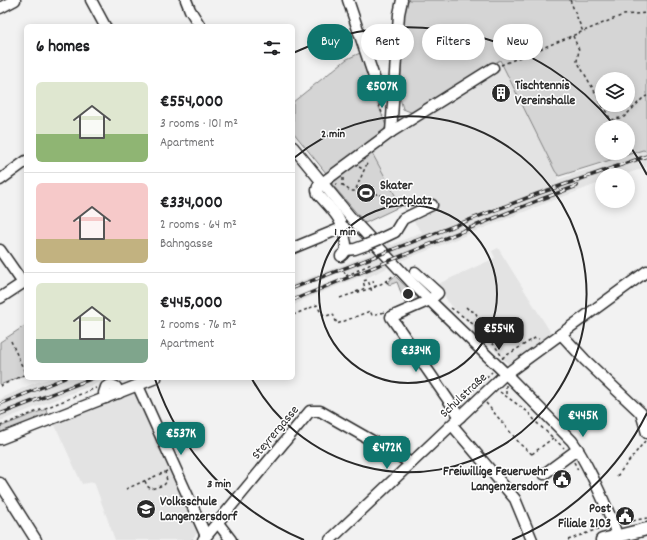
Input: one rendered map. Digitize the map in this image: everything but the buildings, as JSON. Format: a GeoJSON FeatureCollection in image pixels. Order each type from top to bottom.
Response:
{"type":"FeatureCollection","features":[{"type":"Feature","properties":{"kind":"main road"},"geometry":{"type":"LineString","coordinates":[[602,540],[647,529]]}},
{"type":"Feature","properties":{"kind":"street"},"geometry":{"type":"LineString","coordinates":[[0,8],[15,0]]}},
{"type":"Feature","properties":{"kind":"street"},"geometry":{"type":"LineString","coordinates":[[91,0],[104,24]]}},
{"type":"Feature","properties":{"kind":"street"},"geometry":{"type":"LineString","coordinates":[[186,0],[199,24]]}},
{"type":"Feature","properties":{"kind":"street"},"geometry":{"type":"LineString","coordinates":[[348,0],[374,85],[394,87]]}},
{"type":"Feature","properties":{"kind":"street"},"geometry":{"type":"LineString","coordinates":[[391,132],[399,14],[402,0]]}},
{"type":"Feature","properties":{"kind":"street"},"geometry":{"type":"LineString","coordinates":[[432,205],[403,219],[395,232],[344,253],[344,227],[318,194],[317,190],[318,186],[327,183],[391,132],[493,68]]}},
{"type":"Feature","properties":{"kind":"street"},"geometry":{"type":"LineString","coordinates":[[295,149],[327,183],[352,219],[432,298],[572,441],[574,452],[612,518],[617,536]]}},
{"type":"Feature","properties":{"kind":"street"},"geometry":{"type":"LineString","coordinates":[[0,180],[24,162]]}},
{"type":"Feature","properties":{"kind":"street"},"geometry":{"type":"LineString","coordinates":[[295,247],[344,227]]}},
{"type":"Feature","properties":{"kind":"street"},"geometry":{"type":"LineString","coordinates":[[0,250],[24,282],[0,298]]}},
{"type":"Feature","properties":{"kind":"street","name":"Schulstraße"},"geometry":{"type":"LineString","coordinates":[[330,540],[506,374],[647,271]]}},
{"type":"Feature","properties":{"kind":"street"},"geometry":{"type":"LineString","coordinates":[[415,272],[438,293],[432,298],[391,314],[460,417]]}},
{"type":"Feature","properties":{"kind":"street"},"geometry":{"type":"LineString","coordinates":[[561,334],[585,360],[641,413],[647,433]]}},
{"type":"Feature","properties":{"kind":"street"},"geometry":{"type":"LineString","coordinates":[[0,439],[106,398],[104,393],[106,387],[111,385],[116,387],[119,393],[152,380]]}},
{"type":"Feature","properties":{"kind":"street"},"geometry":{"type":"LineString","coordinates":[[138,386],[170,470],[205,538]]}},
{"type":"Feature","properties":{"kind":"street","name":"Steyrergasse"},"geometry":{"type":"LineString","coordinates":[[205,538],[310,411],[320,411],[411,463]]}},
{"type":"Feature","properties":{"kind":"street"},"geometry":{"type":"LineString","coordinates":[[452,425],[515,499],[532,540]]}},
{"type":"Feature","properties":{"kind":"street"},"geometry":{"type":"LineString","coordinates":[[544,474],[574,452]]}},
{"type":"Feature","properties":{"kind":"street"},"geometry":{"type":"LineString","coordinates":[[0,483],[36,540]]}},
{"type":"Feature","properties":{"kind":"street"},"geometry":{"type":"LineString","coordinates":[[218,523],[231,540]]}},
{"type":"Feature","properties":{"kind":"path"},"geometry":{"type":"LineString","coordinates":[[570,0],[583,32]]}},
{"type":"Feature","properties":{"kind":"path"},"geometry":{"type":"LineString","coordinates":[[493,68],[622,15],[647,13]]}},
{"type":"Feature","properties":{"kind":"path"},"geometry":{"type":"LineString","coordinates":[[573,36],[579,50],[577,61],[595,93]]}},
{"type":"Feature","properties":{"kind":"path"},"geometry":{"type":"LineString","coordinates":[[374,85],[384,118]]}},
{"type":"Feature","properties":{"kind":"path"},"geometry":{"type":"LineString","coordinates":[[635,106],[647,96]]}},
{"type":"Feature","properties":{"kind":"path"},"geometry":{"type":"LineString","coordinates":[[606,112],[611,120],[624,117],[629,112]]}},
{"type":"Feature","properties":{"kind":"path"},"geometry":{"type":"LineString","coordinates":[[357,189],[363,169],[369,158],[367,150]]}},
{"type":"Feature","properties":{"kind":"path"},"geometry":{"type":"LineString","coordinates":[[358,167],[363,169]]}},
{"type":"Feature","properties":{"kind":"path"},"geometry":{"type":"LineString","coordinates":[[343,186],[343,179],[345,175]]}},
{"type":"Feature","properties":{"kind":"path"},"geometry":{"type":"LineString","coordinates":[[327,183],[343,186],[350,191],[355,191],[357,189],[384,196]]}},
{"type":"Feature","properties":{"kind":"path"},"geometry":{"type":"LineString","coordinates":[[344,270],[346,275],[373,263]]}},
{"type":"Feature","properties":{"kind":"path"},"geometry":{"type":"LineString","coordinates":[[356,292],[375,288],[394,276]]}},
{"type":"Feature","properties":{"kind":"path"},"geometry":{"type":"LineString","coordinates":[[340,298],[364,288],[362,281],[367,280],[372,292]]}},
{"type":"Feature","properties":{"kind":"path"},"geometry":{"type":"LineString","coordinates":[[374,281],[375,288]]}},
{"type":"Feature","properties":{"kind":"path"},"geometry":{"type":"LineString","coordinates":[[386,281],[388,286]]}},
{"type":"Feature","properties":{"kind":"path"},"geometry":{"type":"LineString","coordinates":[[432,298],[469,321],[496,347],[504,361]]}},
{"type":"Feature","properties":{"kind":"path"},"geometry":{"type":"LineString","coordinates":[[295,314],[317,305],[321,313],[326,316],[333,314],[337,324],[370,311],[372,315],[391,314]]}},
{"type":"Feature","properties":{"kind":"path"},"geometry":{"type":"LineString","coordinates":[[466,307],[475,312],[484,327],[479,339]]}},
{"type":"Feature","properties":{"kind":"path"},"geometry":{"type":"LineString","coordinates":[[502,358],[535,338],[543,341]]}},
{"type":"Feature","properties":{"kind":"path"},"geometry":{"type":"LineString","coordinates":[[11,341],[24,370]]}},
{"type":"Feature","properties":{"kind":"path"},"geometry":{"type":"LineString","coordinates":[[454,407],[495,369]]}},
{"type":"Feature","properties":{"kind":"path"},"geometry":{"type":"LineString","coordinates":[[0,386],[24,375]]}},
{"type":"Feature","properties":{"kind":"path"},"geometry":{"type":"LineString","coordinates":[[114,382],[121,380]]}},
{"type":"Feature","properties":{"kind":"path"},"geometry":{"type":"LineString","coordinates":[[0,426],[100,387]]}},
{"type":"Feature","properties":{"kind":"path"},"geometry":{"type":"LineString","coordinates":[[498,390],[528,412],[553,438],[574,452],[581,474]]}},
{"type":"Feature","properties":{"kind":"path"},"geometry":{"type":"LineString","coordinates":[[485,402],[521,445],[532,455],[553,438]]}},
{"type":"Feature","properties":{"kind":"path"},"geometry":{"type":"LineString","coordinates":[[617,476],[647,438]]}},
{"type":"Feature","properties":{"kind":"path"},"geometry":{"type":"LineString","coordinates":[[126,489],[170,470]]}},
{"type":"Feature","properties":{"kind":"path"},"geometry":{"type":"LineString","coordinates":[[145,481],[147,486],[151,489],[164,485],[167,481],[170,470]]}},
{"type":"Feature","properties":{"kind":"path"},"geometry":{"type":"LineString","coordinates":[[625,522],[647,518]]}},
{"type":"Feature","properties":{"kind":"path"},"geometry":{"type":"LineString","coordinates":[[568,540],[604,526]]}},
{"type":"Feature","properties":{"kind":"shaded area"},"geometry":{"type":"Polygon","coordinates":[[[407,0],[647,0],[647,151],[643,150],[635,152],[635,120],[595,120],[595,160],[611,160],[559,176],[555,171],[500,60],[413,113],[403,109],[400,98],[401,60],[414,60],[414,24],[402,24],[403,6],[407,0]]]}},
{"type":"Feature","properties":{"kind":"shaded area"},"geometry":{"type":"Polygon","coordinates":[[[360,53],[361,60],[362,60],[386,126],[383,132],[326,173],[295,134],[295,100],[346,60],[353,60],[353,56],[360,53]]]}},
{"type":"Feature","properties":{"kind":"shaded area"},"geometry":{"type":"Polygon","coordinates":[[[500,60],[555,171],[559,176],[557,180],[614,160],[635,160],[635,153],[643,150],[647,151],[647,167],[635,171],[635,168],[595,168],[595,185],[401,261],[384,243],[387,242],[392,245],[422,232],[401,206],[372,153],[368,149],[493,69],[500,60]]]}},
{"type":"Feature","properties":{"kind":"shaded area","name":"Skater Sportplatz"},"geometry":{"type":"Polygon","coordinates":[[[372,153],[401,206],[365,223],[331,183],[372,153]]]}},
{"type":"Feature","properties":{"kind":"shaded area"},"geometry":{"type":"Polygon","coordinates":[[[498,248],[551,333],[509,365],[448,302],[438,284],[495,258],[492,251],[498,248]]]}},
{"type":"Feature","properties":{"kind":"shaded area"},"geometry":{"type":"Polygon","coordinates":[[[369,249],[387,266],[387,268],[366,278],[365,275],[349,281],[295,305],[295,297],[372,266],[371,263],[357,268],[357,270],[347,274],[346,270],[295,290],[295,283],[370,254],[369,249]]]}},
{"type":"Feature","properties":{"kind":"shaded area"},"geometry":{"type":"Polygon","coordinates":[[[395,276],[418,298],[417,301],[406,306],[397,282],[389,285],[388,282],[395,276]]]}},
{"type":"Feature","properties":{"kind":"shaded area"},"geometry":{"type":"Polygon","coordinates":[[[24,326],[24,375],[0,385],[0,342],[24,326]]]}},
{"type":"Feature","properties":{"kind":"shaded area"},"geometry":{"type":"Polygon","coordinates":[[[45,380],[105,380],[0,421],[0,399],[32,384],[45,380]]]}},
{"type":"Feature","properties":{"kind":"shaded area"},"geometry":{"type":"Polygon","coordinates":[[[137,392],[198,532],[191,540],[115,540],[94,482],[82,484],[54,423],[137,392]]]}},
{"type":"Feature","properties":{"kind":"shaded area"},"geometry":{"type":"Polygon","coordinates":[[[46,409],[47,413],[45,416],[0,433],[0,427],[46,409]]]}},
{"type":"Feature","properties":{"kind":"railway"},"geometry":{"type":"LineString","coordinates":[[295,287],[537,194],[647,156]]}},
{"type":"Feature","properties":{"kind":"railway"},"geometry":{"type":"LineString","coordinates":[[295,299],[577,186]]}},
{"type":"Feature","properties":{"kind":"railway"},"geometry":{"type":"LineString","coordinates":[[0,404],[60,380]]}},
{"type":"Feature","properties":{"kind":"railway"},"geometry":{"type":"LineString","coordinates":[[0,414],[88,380]]}},
{"type":"Feature","properties":{"kind":"place","name":"Tischtennis Vereinshalle"},"geometry":{"type":"Point","coordinates":[501,93]}},
{"type":"Feature","properties":{"kind":"place","name":"Skater Sportplatz"},"geometry":{"type":"Point","coordinates":[366,193]}},
{"type":"Feature","properties":{"kind":"place","name":"Freiwillige Feuerwehr Langenzersdorf"},"geometry":{"type":"Point","coordinates":[562,479]}},
{"type":"Feature","properties":{"kind":"place","name":"Volksschule Langenzersdorf"},"geometry":{"type":"Point","coordinates":[146,509]}},
{"type":"Feature","properties":{"kind":"place","name":"Post Filiale 2103"},"geometry":{"type":"Point","coordinates":[625,516]}}]}
